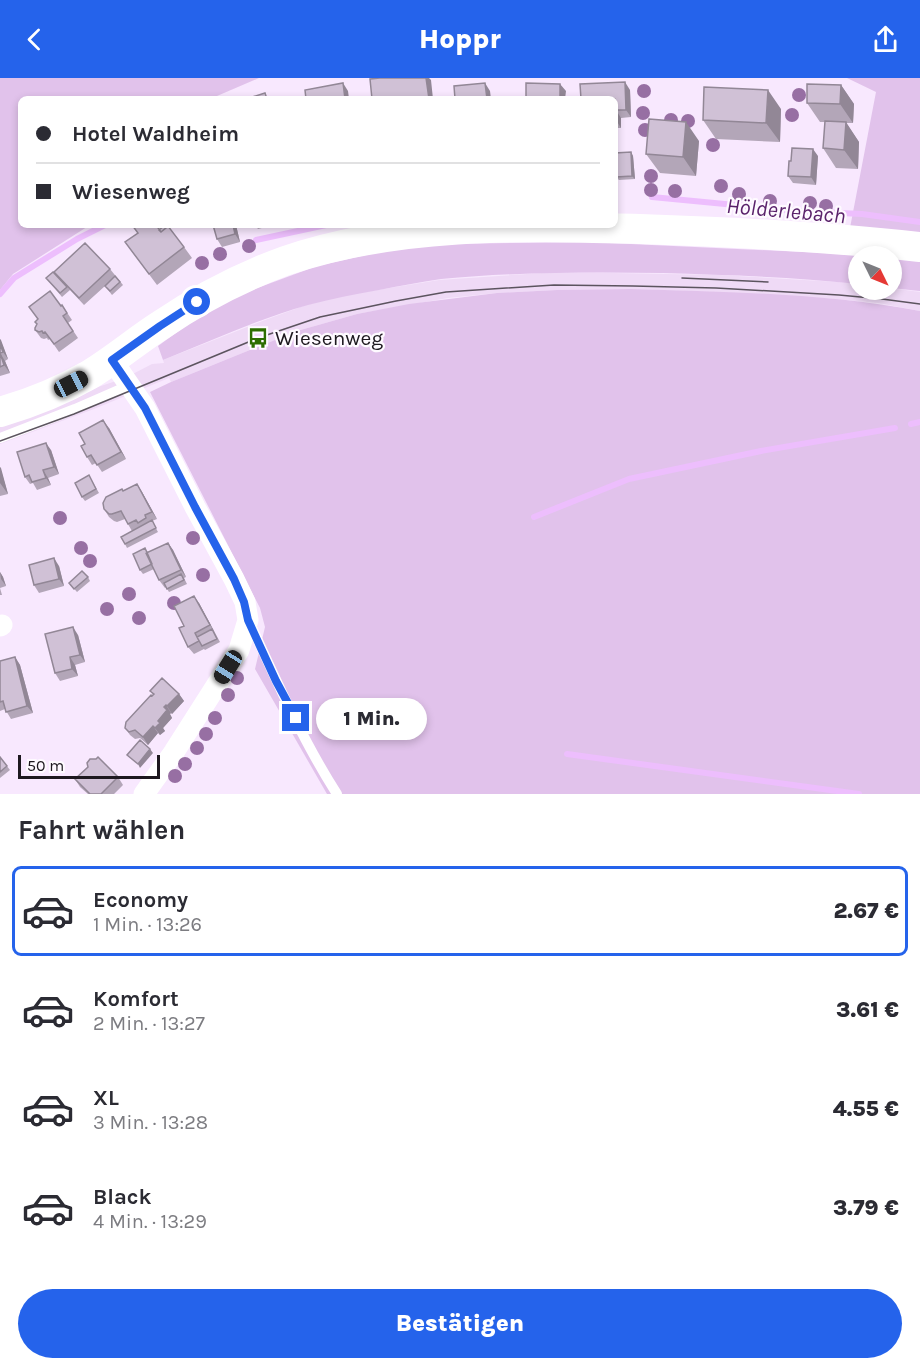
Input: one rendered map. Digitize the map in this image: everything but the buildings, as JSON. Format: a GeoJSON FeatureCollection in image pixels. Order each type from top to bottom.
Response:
{"type":"FeatureCollection","features":[{"type":"Feature","properties":{"kind":"main road"},"geometry":{"type":"LineString","coordinates":[[0,412],[53,393],[89,375],[197,302],[232,283],[285,261],[358,242],[419,233],[508,228]]}},
{"type":"Feature","properties":{"kind":"main road"},"geometry":{"type":"LineString","coordinates":[[594,228],[774,235],[920,247]]}},
{"type":"Feature","properties":{"kind":"street"},"geometry":{"type":"LineString","coordinates":[[112,360],[145,408],[234,579],[244,602],[248,620],[239,650],[174,752],[144,794]]}},
{"type":"Feature","properties":{"kind":"lane"},"geometry":{"type":"LineString","coordinates":[[0,438],[129,385]]}},
{"type":"Feature","properties":{"kind":"lane"},"geometry":{"type":"LineString","coordinates":[[248,620],[276,681],[325,775],[338,794]]}},
{"type":"Feature","properties":{"kind":"shaded area"},"geometry":{"type":"Polygon","coordinates":[[[0,78],[259,78],[217,96],[18,96],[18,228],[85,228],[13,274],[0,290],[0,78]]]}},
{"type":"Feature","properties":{"kind":"shaded area"},"geometry":{"type":"Polygon","coordinates":[[[847,78],[920,78],[920,291],[902,289],[902,246],[848,246],[848,283],[663,273],[552,273],[441,279],[308,305],[163,360],[158,346],[191,322],[241,294],[317,266],[384,251],[443,244],[588,242],[845,254],[876,92],[847,78]]]}},
{"type":"Feature","properties":{"kind":"shaded area"},"geometry":{"type":"Polygon","coordinates":[[[558,272],[720,275],[838,282],[848,283],[848,300],[902,300],[902,290],[920,292],[920,311],[878,303],[836,299],[631,289],[557,290],[448,298],[357,314],[297,331],[171,382],[169,378],[0,444],[0,427],[58,406],[152,364],[164,363],[163,360],[265,320],[306,305],[346,295],[439,280],[558,272]]]}},
{"type":"Feature","properties":{"kind":"shaded area"},"geometry":{"type":"Polygon","coordinates":[[[631,289],[812,297],[920,311],[920,794],[327,794],[255,669],[265,627],[260,608],[150,392],[297,331],[357,314],[409,304],[497,293],[631,289]]]}},
{"type":"Feature","properties":{"kind":"waterway","name":"Hölderlebach"},"geometry":{"type":"LineString","coordinates":[[652,197],[798,211],[862,214],[920,222]]}},
{"type":"Feature","properties":{"kind":"waterway","name":"Hölderlebach"},"geometry":{"type":"LineString","coordinates":[[0,294],[14,278],[99,228]]}},
{"type":"Feature","properties":{"kind":"waterway","name":"Hölderlebach"},"geometry":{"type":"LineString","coordinates":[[256,240],[312,228]]}},
{"type":"Feature","properties":{"kind":"waterway"},"geometry":{"type":"LineString","coordinates":[[911,424],[920,422]]}},
{"type":"Feature","properties":{"kind":"waterway"},"geometry":{"type":"LineString","coordinates":[[534,517],[629,479],[761,451],[895,428]]}},
{"type":"Feature","properties":{"kind":"waterway"},"geometry":{"type":"LineString","coordinates":[[567,754],[859,794]]}},
{"type":"Feature","properties":{"kind":"tram line"},"geometry":{"type":"LineString","coordinates":[[682,278],[768,282]]}},
{"type":"Feature","properties":{"kind":"tram line"},"geometry":{"type":"LineString","coordinates":[[0,441],[74,414],[258,338],[320,317],[446,292],[554,285],[716,288],[839,295],[920,304]]}},
{"type":"Feature","properties":{"kind":"place","name":"Wiesenweg"},"geometry":{"type":"Point","coordinates":[258,338]}},
{"type":"Feature","properties":{"kind":"route"},"geometry":{"type":"LineString","coordinates":[[197,302],[112,360],[145,408],[234,579],[244,602],[248,620],[296,718]]}}]}
